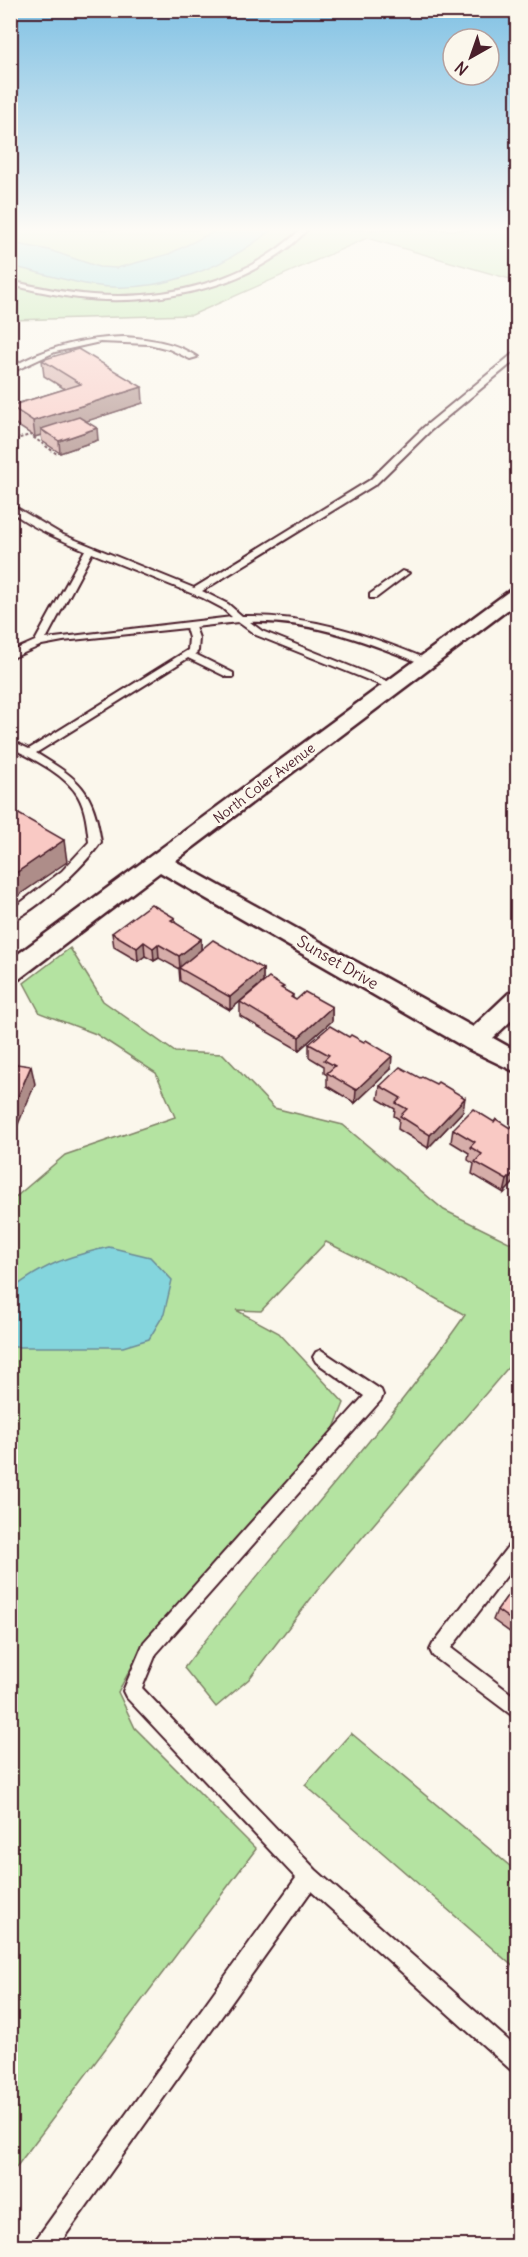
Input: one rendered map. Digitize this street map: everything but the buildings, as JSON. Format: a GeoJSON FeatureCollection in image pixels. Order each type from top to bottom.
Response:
{"type":"FeatureCollection","features":[{"type":"Feature","properties":{"kind":"street","name":"North Coler Avenue"},"geometry":{"type":"LineString","coordinates":[[10,973],[518,593]]}},
{"type":"Feature","properties":{"kind":"street","name":"Sunset Drive"},"geometry":{"type":"LineString","coordinates":[[159,862],[518,1064]]}},
{"type":"Feature","properties":{"kind":"street"},"geometry":{"type":"LineString","coordinates":[[475,1041],[518,999]]}},
{"type":"Feature","properties":{"kind":"lane"},"geometry":{"type":"LineString","coordinates":[[10,371],[48,351],[105,340],[149,342],[178,348],[194,357]]}},
{"type":"Feature","properties":{"kind":"lane"},"geometry":{"type":"LineString","coordinates":[[196,591],[373,482],[427,429],[518,354]]}},
{"type":"Feature","properties":{"kind":"lane"},"geometry":{"type":"LineString","coordinates":[[10,506],[24,517],[58,536],[196,591],[225,606],[259,633],[393,687]]}},
{"type":"Feature","properties":{"kind":"lane"},"geometry":{"type":"LineString","coordinates":[[39,643],[90,549]]}},
{"type":"Feature","properties":{"kind":"lane"},"geometry":{"type":"LineString","coordinates":[[373,596],[405,573]]}},
{"type":"Feature","properties":{"kind":"lane"},"geometry":{"type":"LineString","coordinates":[[10,656],[39,643],[63,638],[240,619],[281,619],[328,627],[372,640],[426,662]]}},
{"type":"Feature","properties":{"kind":"lane"},"geometry":{"type":"LineString","coordinates":[[29,753],[192,651],[194,638],[190,626]]}},
{"type":"Feature","properties":{"kind":"lane"},"geometry":{"type":"LineString","coordinates":[[187,654],[230,675]]}},
{"type":"Feature","properties":{"kind":"lane"},"geometry":{"type":"LineString","coordinates":[[10,743],[70,779],[83,792],[93,818],[95,842],[82,860],[64,878],[10,917]]}},
{"type":"Feature","properties":{"kind":"lane"},"geometry":{"type":"LineString","coordinates":[[321,1357],[375,1395],[150,1648],[132,1691],[309,1877],[518,2063]]}},
{"type":"Feature","properties":{"kind":"lane"},"geometry":{"type":"LineString","coordinates":[[518,1547],[439,1650],[518,1711]]}},
{"type":"Feature","properties":{"kind":"lane"},"geometry":{"type":"LineString","coordinates":[[45,2247],[309,1877]]}},
{"type":"Feature","properties":{"kind":"path"},"geometry":{"type":"LineString","coordinates":[[10,441],[30,435],[57,454]]}},
{"type":"Feature","properties":{"kind":"green space"},"geometry":{"type":"Polygon","coordinates":[[[70,948],[103,1001],[175,1052],[223,1054],[274,1108],[343,1125],[444,1210],[517,1246],[518,1356],[319,1588],[249,1679],[216,1707],[184,1668],[398,1406],[465,1315],[403,1280],[326,1242],[261,1311],[236,1310],[279,1333],[344,1403],[332,1433],[142,1648],[118,1692],[135,1728],[256,1849],[11,2174],[11,1201],[65,1155],[175,1117],[156,1073],[96,1034],[40,1013],[24,983],[70,948]]]}},
{"type":"Feature","properties":{"kind":"green space"},"geometry":{"type":"Polygon","coordinates":[[[351,1733],[517,1872],[517,1970],[305,1785],[351,1733]]]}},
{"type":"Feature","properties":{"kind":"water"},"geometry":{"type":"Polygon","coordinates":[[[109,1247],[150,1257],[172,1280],[164,1314],[149,1339],[123,1347],[11,1347],[11,1290],[57,1262],[109,1247]]]}}]}
